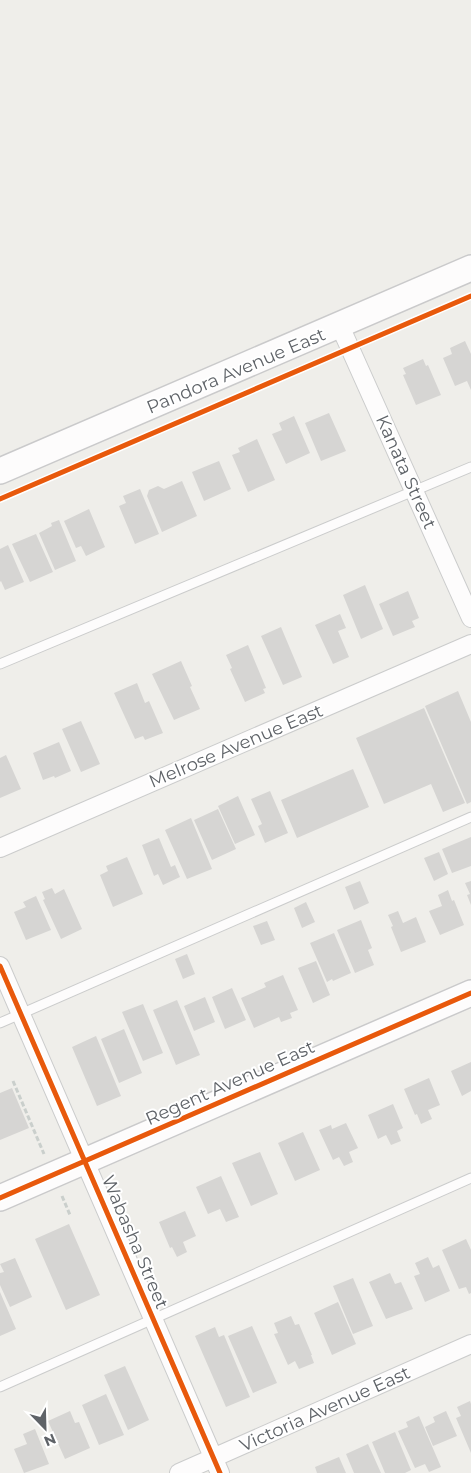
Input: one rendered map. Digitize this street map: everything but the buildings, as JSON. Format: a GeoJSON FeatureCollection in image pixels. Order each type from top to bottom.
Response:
{"type":"FeatureCollection","features":[{"type":"Feature","properties":{"kind":"street","name":"Pandora Avenue East"},"geometry":{"type":"LineString","coordinates":[[0,471],[471,268]]}},
{"type":"Feature","properties":{"kind":"street","name":"Kanata Street"},"geometry":{"type":"LineString","coordinates":[[340,326],[471,618]]}},
{"type":"Feature","properties":{"kind":"street","name":"Melrose Avenue East"},"geometry":{"type":"LineString","coordinates":[[0,848],[471,644]]}},
{"type":"Feature","properties":{"kind":"street","name":"Wabasha Street"},"geometry":{"type":"LineString","coordinates":[[0,966],[217,1466]]}},
{"type":"Feature","properties":{"kind":"street","name":"Regent Avenue East"},"geometry":{"type":"LineString","coordinates":[[0,1198],[471,993]]}},
{"type":"Feature","properties":{"kind":"street","name":"Victoria Avenue East"},"geometry":{"type":"LineString","coordinates":[[178,1473],[217,1466],[471,1344]]}},
{"type":"Feature","properties":{"kind":"lane"},"geometry":{"type":"LineString","coordinates":[[0,664],[471,467]]}},
{"type":"Feature","properties":{"kind":"lane"},"geometry":{"type":"LineString","coordinates":[[0,1023],[471,817]]}},
{"type":"Feature","properties":{"kind":"lane"},"geometry":{"type":"LineString","coordinates":[[0,1387],[471,1178]]}},
{"type":"Feature","properties":{"kind":"path"},"geometry":{"type":"LineString","coordinates":[[13,1081],[70,1215]]}},
{"type":"Feature","properties":{"kind":"cycle path"},"geometry":{"type":"LineString","coordinates":[[0,499],[471,296]]}},
{"type":"Feature","properties":{"kind":"cycle path"},"geometry":{"type":"LineString","coordinates":[[0,966],[220,1473]]}},
{"type":"Feature","properties":{"kind":"cycle path"},"geometry":{"type":"LineString","coordinates":[[0,1198],[471,993]]}}]}
